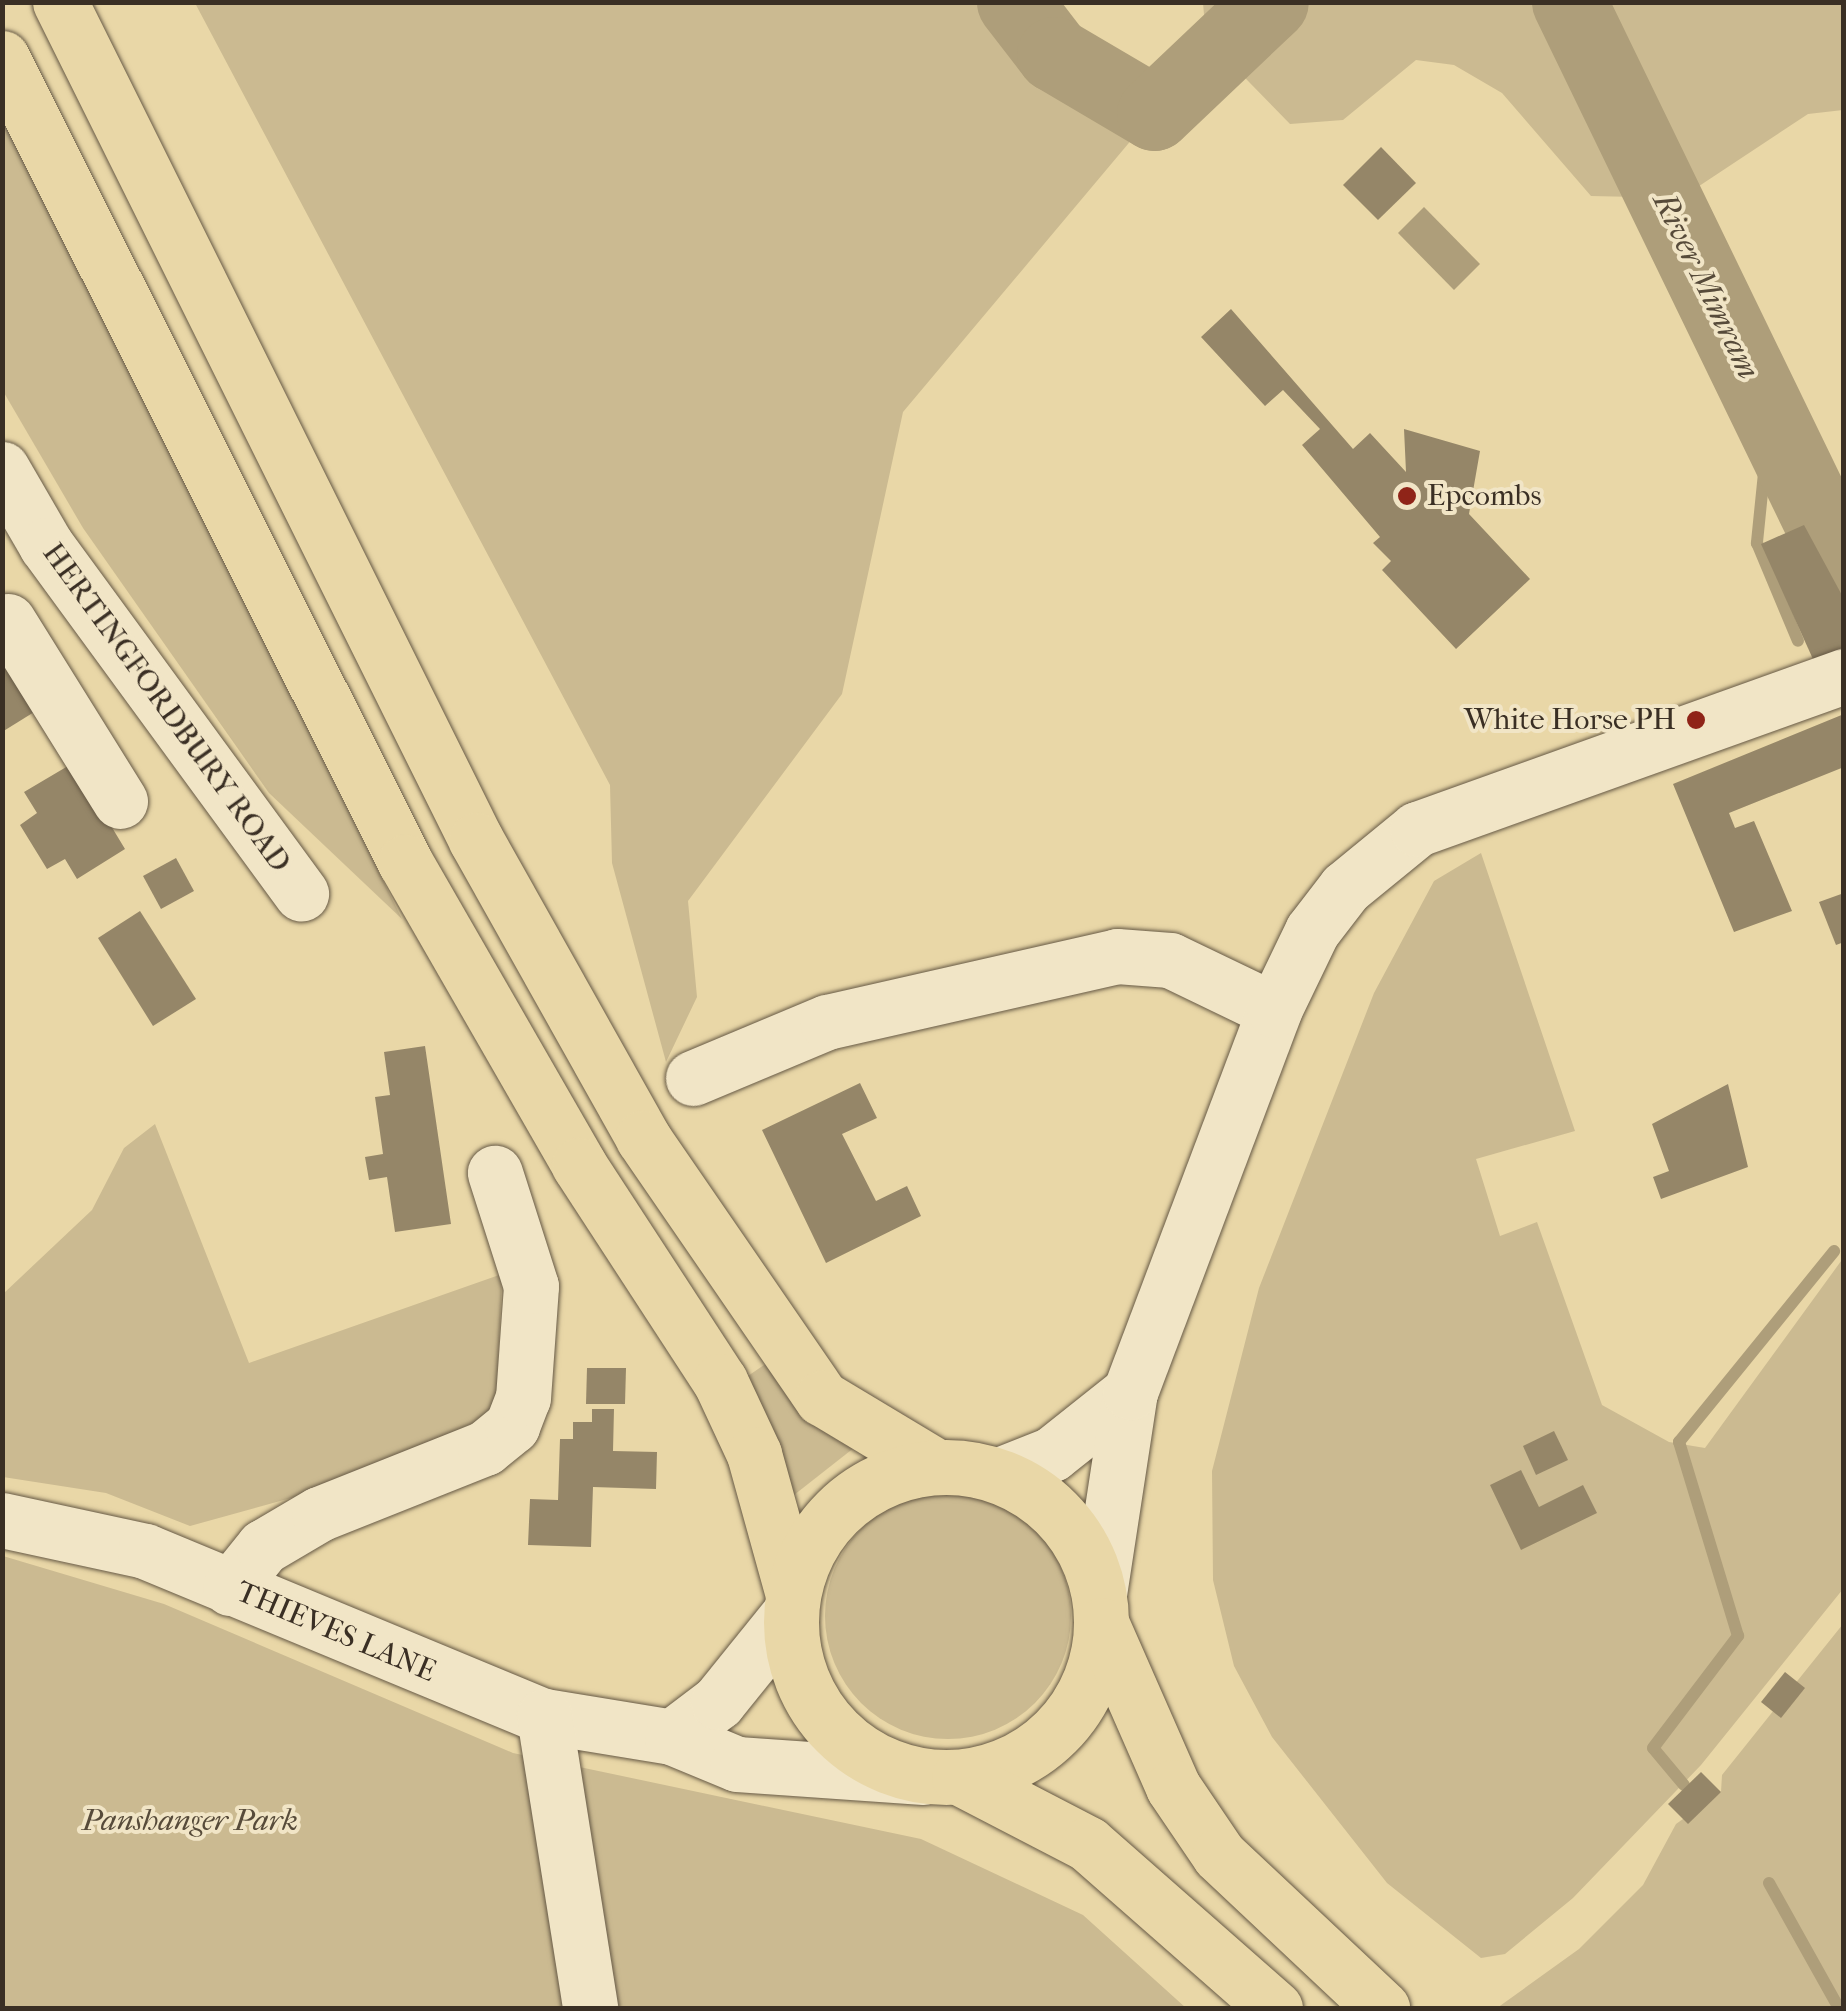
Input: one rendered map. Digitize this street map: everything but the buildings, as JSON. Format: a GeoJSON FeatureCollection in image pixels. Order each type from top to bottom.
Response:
{"type":"FeatureCollection","features":[{"type":"Feature","properties":{"kind":"highway"},"geometry":{"type":"LineString","coordinates":[[60,2],[450,788],[643,1138],[822,1398],[935,1466]]}},
{"type":"Feature","properties":{"kind":"highway"},"geometry":{"type":"LineString","coordinates":[[2,58],[405,862],[579,1164],[720,1381],[754,1454],[791,1603],[794,1660],[832,1726],[880,1764],[942,1777],[1088,1844],[1275,2008]]}},
{"type":"Feature","properties":{"kind":"highway"},"geometry":{"type":"LineString","coordinates":[[791,1603],[806,1552],[838,1510],[895,1474],[935,1466],[999,1475],[1065,1522],[1174,1787],[1220,1855],[1371,2000]]}},
{"type":"Feature","properties":{"kind":"highway"},"geometry":{"type":"LineString","coordinates":[[942,1777],[1014,1762],[1060,1728],[1089,1680],[1101,1610]]}},
{"type":"Feature","properties":{"kind":"street","name":"HERTINGFORDBURY ROAD"},"geometry":{"type":"LineString","coordinates":[[2,469],[123,656],[301,894]]}},
{"type":"Feature","properties":{"kind":"street"},"geometry":{"type":"LineString","coordinates":[[8,620],[120,801]]}},
{"type":"Feature","properties":{"kind":"street"},"geometry":{"type":"LineString","coordinates":[[59,703],[123,656]]}},
{"type":"Feature","properties":{"kind":"street"},"geometry":{"type":"LineString","coordinates":[[1101,1610],[1130,1392],[1274,1010],[1323,917],[1376,857],[1418,829],[1844,676]]}},
{"type":"Feature","properties":{"kind":"street"},"geometry":{"type":"LineString","coordinates":[[693,1078],[826,1022],[1117,956],[1170,960],[1274,1010]]}},
{"type":"Feature","properties":{"kind":"street"},"geometry":{"type":"LineString","coordinates":[[230,1588],[263,1547],[319,1514],[485,1448],[512,1426],[523,1398],[531,1286],[496,1172]]}},
{"type":"Feature","properties":{"kind":"street"},"geometry":{"type":"LineString","coordinates":[[999,1475],[1052,1454],[1130,1392]]}},
{"type":"Feature","properties":{"kind":"street","name":"THIEVES LANE"},"geometry":{"type":"LineString","coordinates":[[2,1520],[144,1551],[544,1716],[672,1737],[738,1764],[942,1777]]}},
{"type":"Feature","properties":{"kind":"street"},"geometry":{"type":"LineString","coordinates":[[672,1737],[718,1702],[791,1603]]}},
{"type":"Feature","properties":{"kind":"street"},"geometry":{"type":"LineString","coordinates":[[544,1716],[590,2008]]}},
{"type":"Feature","properties":{"kind":"green space"},"geometry":{"type":"Polygon","coordinates":[[[195,3],[1014,3],[1054,54],[1154,113],[903,412],[842,694],[688,901],[697,997],[666,1062],[612,863],[610,785],[195,3]]]}},
{"type":"Feature","properties":{"kind":"green space"},"geometry":{"type":"Polygon","coordinates":[[[1203,3],[1843,3],[1843,110],[1808,114],[1681,198],[1591,196],[1502,93],[1454,65],[1416,60],[1343,120],[1290,124],[1206,38],[1203,3]]]}},
{"type":"Feature","properties":{"kind":"green space"},"geometry":{"type":"Polygon","coordinates":[[[2,114],[402,919],[269,793],[83,528],[3,391],[2,114]]]}},
{"type":"Feature","properties":{"kind":"green space"},"geometry":{"type":"Polygon","coordinates":[[[1481,853],[1575,1131],[1476,1159],[1500,1236],[1537,1222],[1602,1405],[1669,1442],[1705,1448],[1844,1257],[1843,1589],[1701,1765],[1573,1898],[1505,1954],[1481,1958],[1387,1883],[1272,1737],[1234,1666],[1213,1580],[1212,1471],[1259,1288],[1374,993],[1434,881],[1481,853]]]}},
{"type":"Feature","properties":{"kind":"green space"},"geometry":{"type":"Polygon","coordinates":[[[155,1124],[249,1363],[502,1274],[496,1412],[345,1483],[190,1526],[106,1493],[3,1477],[3,1294],[92,1210],[124,1148],[155,1124]]]}},
{"type":"Feature","properties":{"kind":"green space"},"geometry":{"type":"Polygon","coordinates":[[[767,1363],[864,1440],[794,1495],[745,1378],[767,1363]]]}},
{"type":"Feature","properties":{"kind":"green space"},"geometry":{"type":"Polygon","coordinates":[[[948,1493],[995,1502],[1035,1529],[1062,1569],[1071,1616],[1062,1663],[1035,1703],[995,1730],[948,1739],[901,1730],[861,1703],[834,1663],[825,1616],[834,1569],[861,1529],[901,1502],[948,1493]]]}},
{"type":"Feature","properties":{"kind":"green space","name":"Panshanger Park"},"geometry":{"type":"Polygon","coordinates":[[[3,1556],[164,1604],[513,1753],[921,1839],[1083,1915],[1186,2008],[3,2008],[3,1556]]]}},
{"type":"Feature","properties":{"kind":"green space"},"geometry":{"type":"Polygon","coordinates":[[[1843,1624],[1843,2008],[1497,2008],[1579,1949],[1643,1885],[1676,1824],[1721,1792],[1722,1775],[1843,1624]]]}},
{"type":"Feature","properties":{"kind":"shaded area"},"geometry":{"type":"Polygon","coordinates":[[[1424,207],[1480,264],[1454,290],[1398,233],[1424,207]]]}},
{"type":"Feature","properties":{"kind":"waterway","name":"River Mimram"},"geometry":{"type":"LineString","coordinates":[[1014,2],[1054,54],[1154,113],[1271,2]]}},
{"type":"Feature","properties":{"kind":"waterway","name":"River Mimram"},"geometry":{"type":"LineString","coordinates":[[1569,2],[1844,569]]}},
{"type":"Feature","properties":{"kind":"waterway"},"geometry":{"type":"LineString","coordinates":[[1770,414],[1757,543],[1798,641]]}},
{"type":"Feature","properties":{"kind":"waterway"},"geometry":{"type":"LineString","coordinates":[[1684,1785],[1653,1748],[1738,1636],[1679,1442],[1834,1251]]}},
{"type":"Feature","properties":{"kind":"waterway"},"geometry":{"type":"LineString","coordinates":[[1769,1883],[1839,2008]]}},
{"type":"Feature","properties":{"kind":"place","name":"Epcombs"},"geometry":{"type":"Point","coordinates":[1407,496]}},
{"type":"Feature","properties":{"kind":"place","name":"White Horse PH"},"geometry":{"type":"Point","coordinates":[1696,720]}}]}
